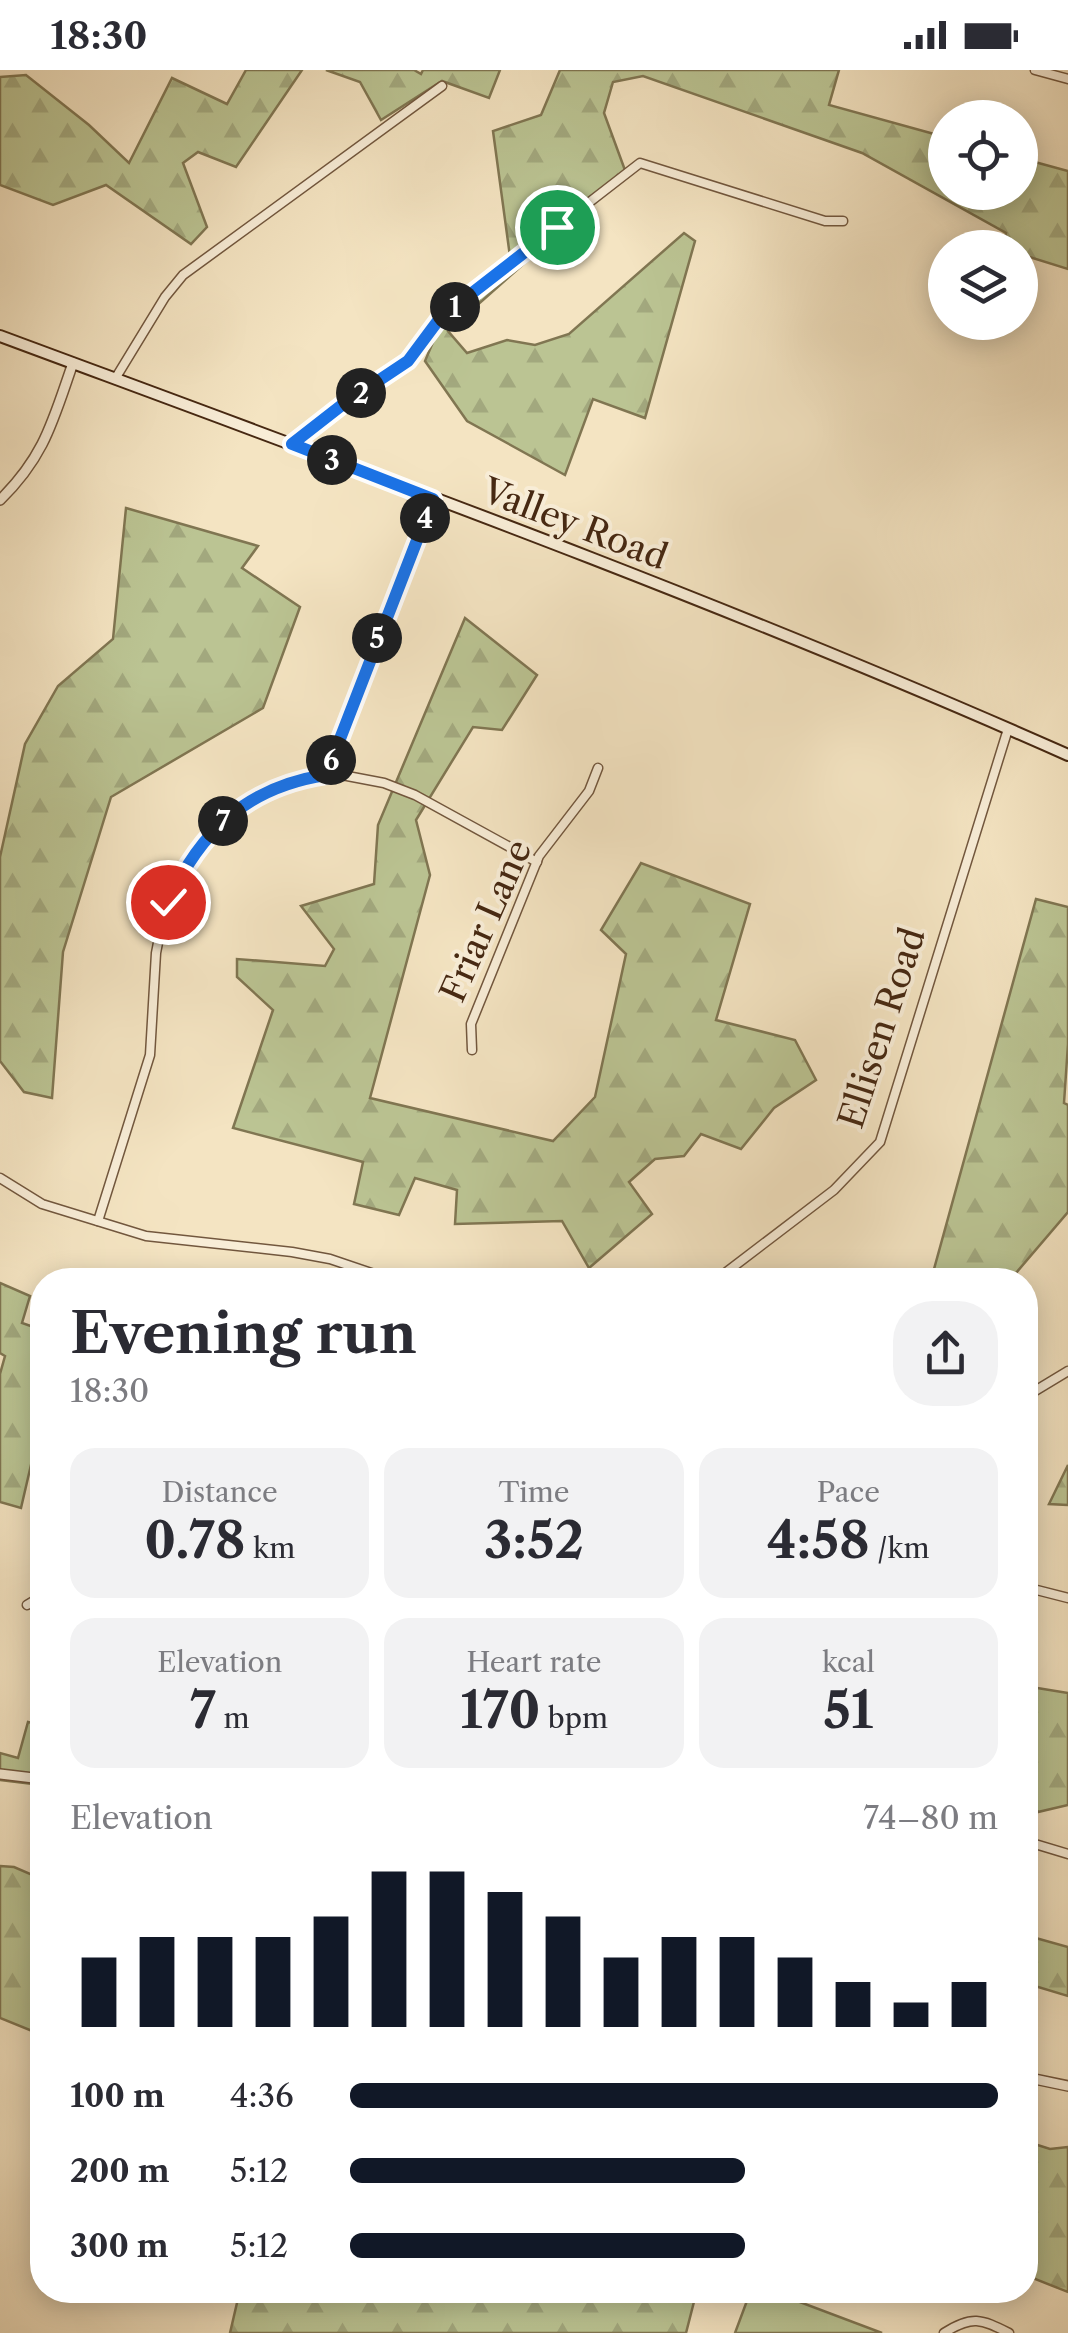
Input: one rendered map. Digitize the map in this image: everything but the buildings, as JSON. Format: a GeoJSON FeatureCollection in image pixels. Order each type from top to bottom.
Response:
{"type":"FeatureCollection","features":[{"type":"Feature","properties":{"kind":"main road","name":"Valley Road"},"geometry":{"type":"LineString","coordinates":[[0,336],[292,444],[771,630],[1068,755]]}},
{"type":"Feature","properties":{"kind":"street"},"geometry":{"type":"LineString","coordinates":[[1035,70],[1068,79]]}},
{"type":"Feature","properties":{"kind":"street"},"geometry":{"type":"LineString","coordinates":[[115,378],[183,275],[442,86]]}},
{"type":"Feature","properties":{"kind":"street"},"geometry":{"type":"LineString","coordinates":[[292,444],[408,361],[440,318],[640,163],[825,222],[842,222]]}},
{"type":"Feature","properties":{"kind":"street"},"geometry":{"type":"LineString","coordinates":[[0,500],[25,476],[39,455],[73,363]]}},
{"type":"Feature","properties":{"kind":"street"},"geometry":{"type":"LineString","coordinates":[[326,775],[433,499]]}},
{"type":"Feature","properties":{"kind":"street","name":"Ellisen Road"},"geometry":{"type":"LineString","coordinates":[[732,1268],[820,1202],[880,1142],[1008,728]]}},
{"type":"Feature","properties":{"kind":"street","name":"Friar Lane"},"geometry":{"type":"LineString","coordinates":[[472,1050],[471,1024],[537,862],[589,790],[598,768]]}},
{"type":"Feature","properties":{"kind":"street"},"geometry":{"type":"LineString","coordinates":[[98,1222],[150,1055],[159,927],[181,872],[206,835],[229,815],[277,790],[326,775],[384,783],[415,795],[537,862]]}},
{"type":"Feature","properties":{"kind":"street"},"geometry":{"type":"LineString","coordinates":[[0,1178],[42,1204],[165,1240],[292,1252],[355,1268]]}},
{"type":"Feature","properties":{"kind":"street"},"geometry":{"type":"LineString","coordinates":[[1038,1388],[1068,1371]]}},
{"type":"Feature","properties":{"kind":"street"},"geometry":{"type":"LineString","coordinates":[[1038,1590],[1068,1598]]}},
{"type":"Feature","properties":{"kind":"street"},"geometry":{"type":"LineString","coordinates":[[0,1774],[30,1778]]}},
{"type":"Feature","properties":{"kind":"street"},"geometry":{"type":"LineString","coordinates":[[1038,1845],[1068,1854]]}},
{"type":"Feature","properties":{"kind":"street"},"geometry":{"type":"LineString","coordinates":[[1038,2080],[1068,2086]]}},
{"type":"Feature","properties":{"kind":"street"},"geometry":{"type":"LineString","coordinates":[[944,2333],[959,2324],[981,2320],[1005,2331]]}},
{"type":"Feature","properties":{"kind":"green space"},"geometry":{"type":"Polygon","coordinates":[[[246,70],[302,70],[236,167],[198,152],[183,163],[207,227],[191,244],[106,185],[53,205],[0,185],[0,77],[26,75],[129,163],[172,78],[227,104],[246,70]]]}},
{"type":"Feature","properties":{"kind":"green space"},"geometry":{"type":"Polygon","coordinates":[[[326,70],[414,70],[421,74],[423,70],[500,70],[489,98],[442,81],[381,120],[360,82],[326,70]]]}},
{"type":"Feature","properties":{"kind":"green space"},"geometry":{"type":"Polygon","coordinates":[[[560,70],[839,70],[829,105],[928,132],[928,190],[862,153],[643,76],[613,82],[604,113],[626,173],[448,331],[467,353],[507,340],[535,345],[569,334],[684,233],[695,241],[645,418],[593,399],[565,475],[467,421],[425,361],[436,335],[511,264],[493,131],[541,115],[560,70]]]}},
{"type":"Feature","properties":{"kind":"green space"},"geometry":{"type":"Polygon","coordinates":[[[1038,163],[1068,171],[1068,269],[1038,260],[1038,230],[1001,230],[965,210],[1038,210],[1038,163]]]}},
{"type":"Feature","properties":{"kind":"green space"},"geometry":{"type":"Polygon","coordinates":[[[126,508],[258,546],[242,568],[300,607],[263,708],[111,797],[63,952],[52,1098],[24,1092],[0,1061],[0,857],[25,744],[58,686],[113,639],[126,508]]]}},
{"type":"Feature","properties":{"kind":"green space"},"geometry":{"type":"Polygon","coordinates":[[[465,618],[537,675],[502,730],[473,727],[416,820],[430,875],[370,1098],[553,1141],[595,1097],[626,954],[601,930],[641,863],[750,904],[716,1020],[795,1040],[816,1080],[774,1108],[741,1149],[701,1134],[684,1156],[655,1159],[629,1182],[652,1214],[589,1268],[562,1221],[455,1224],[457,1190],[415,1178],[399,1215],[354,1204],[363,1162],[233,1128],[273,1010],[237,977],[237,959],[325,966],[334,949],[301,906],[374,884],[378,825],[465,618]]]}},
{"type":"Feature","properties":{"kind":"green space"},"geometry":{"type":"Polygon","coordinates":[[[1036,899],[1068,907],[1064,1103],[1068,1105],[1068,1212],[1020,1268],[934,1268],[1036,899]]]}},
{"type":"Feature","properties":{"kind":"green space"},"geometry":{"type":"Polygon","coordinates":[[[0,1283],[30,1296],[22,1323],[30,1326],[30,1469],[21,1508],[0,1502],[0,1374],[5,1356],[0,1353],[0,1283]]]}},
{"type":"Feature","properties":{"kind":"green space"},"geometry":{"type":"Polygon","coordinates":[[[1068,1465],[1068,1505],[1049,1504],[1068,1465]]]}},
{"type":"Feature","properties":{"kind":"green space"},"geometry":{"type":"Polygon","coordinates":[[[1038,1688],[1068,1693],[1068,1805],[1038,1812],[1038,1688]]]}},
{"type":"Feature","properties":{"kind":"green space"},"geometry":{"type":"Polygon","coordinates":[[[30,1722],[30,1784],[0,1780],[0,1753],[18,1758],[30,1722]]]}},
{"type":"Feature","properties":{"kind":"green space"},"geometry":{"type":"Polygon","coordinates":[[[0,1866],[30,1874],[30,2030],[0,2018],[0,1866]]]}},
{"type":"Feature","properties":{"kind":"green space"},"geometry":{"type":"Polygon","coordinates":[[[1038,1939],[1068,1947],[1068,1996],[1038,1987],[1038,1939]]]}},
{"type":"Feature","properties":{"kind":"green space"},"geometry":{"type":"Polygon","coordinates":[[[1038,2145],[1050,2149],[1068,2147],[1068,2292],[1038,2280],[1038,2145]]]}},
{"type":"Feature","properties":{"kind":"green space"},"geometry":{"type":"Polygon","coordinates":[[[237,2303],[694,2303],[686,2333],[230,2333],[237,2303]]]}},
{"type":"Feature","properties":{"kind":"green space"},"geometry":{"type":"Polygon","coordinates":[[[746,2303],[802,2303],[882,2333],[735,2333],[746,2303]]]}},
{"type":"Feature","properties":{"kind":"route"},"geometry":{"type":"LineString","coordinates":[[168,902],[196,848],[229,815],[277,790],[326,775],[392,596],[433,499],[292,444],[408,361],[440,318],[557,227]]}}]}
